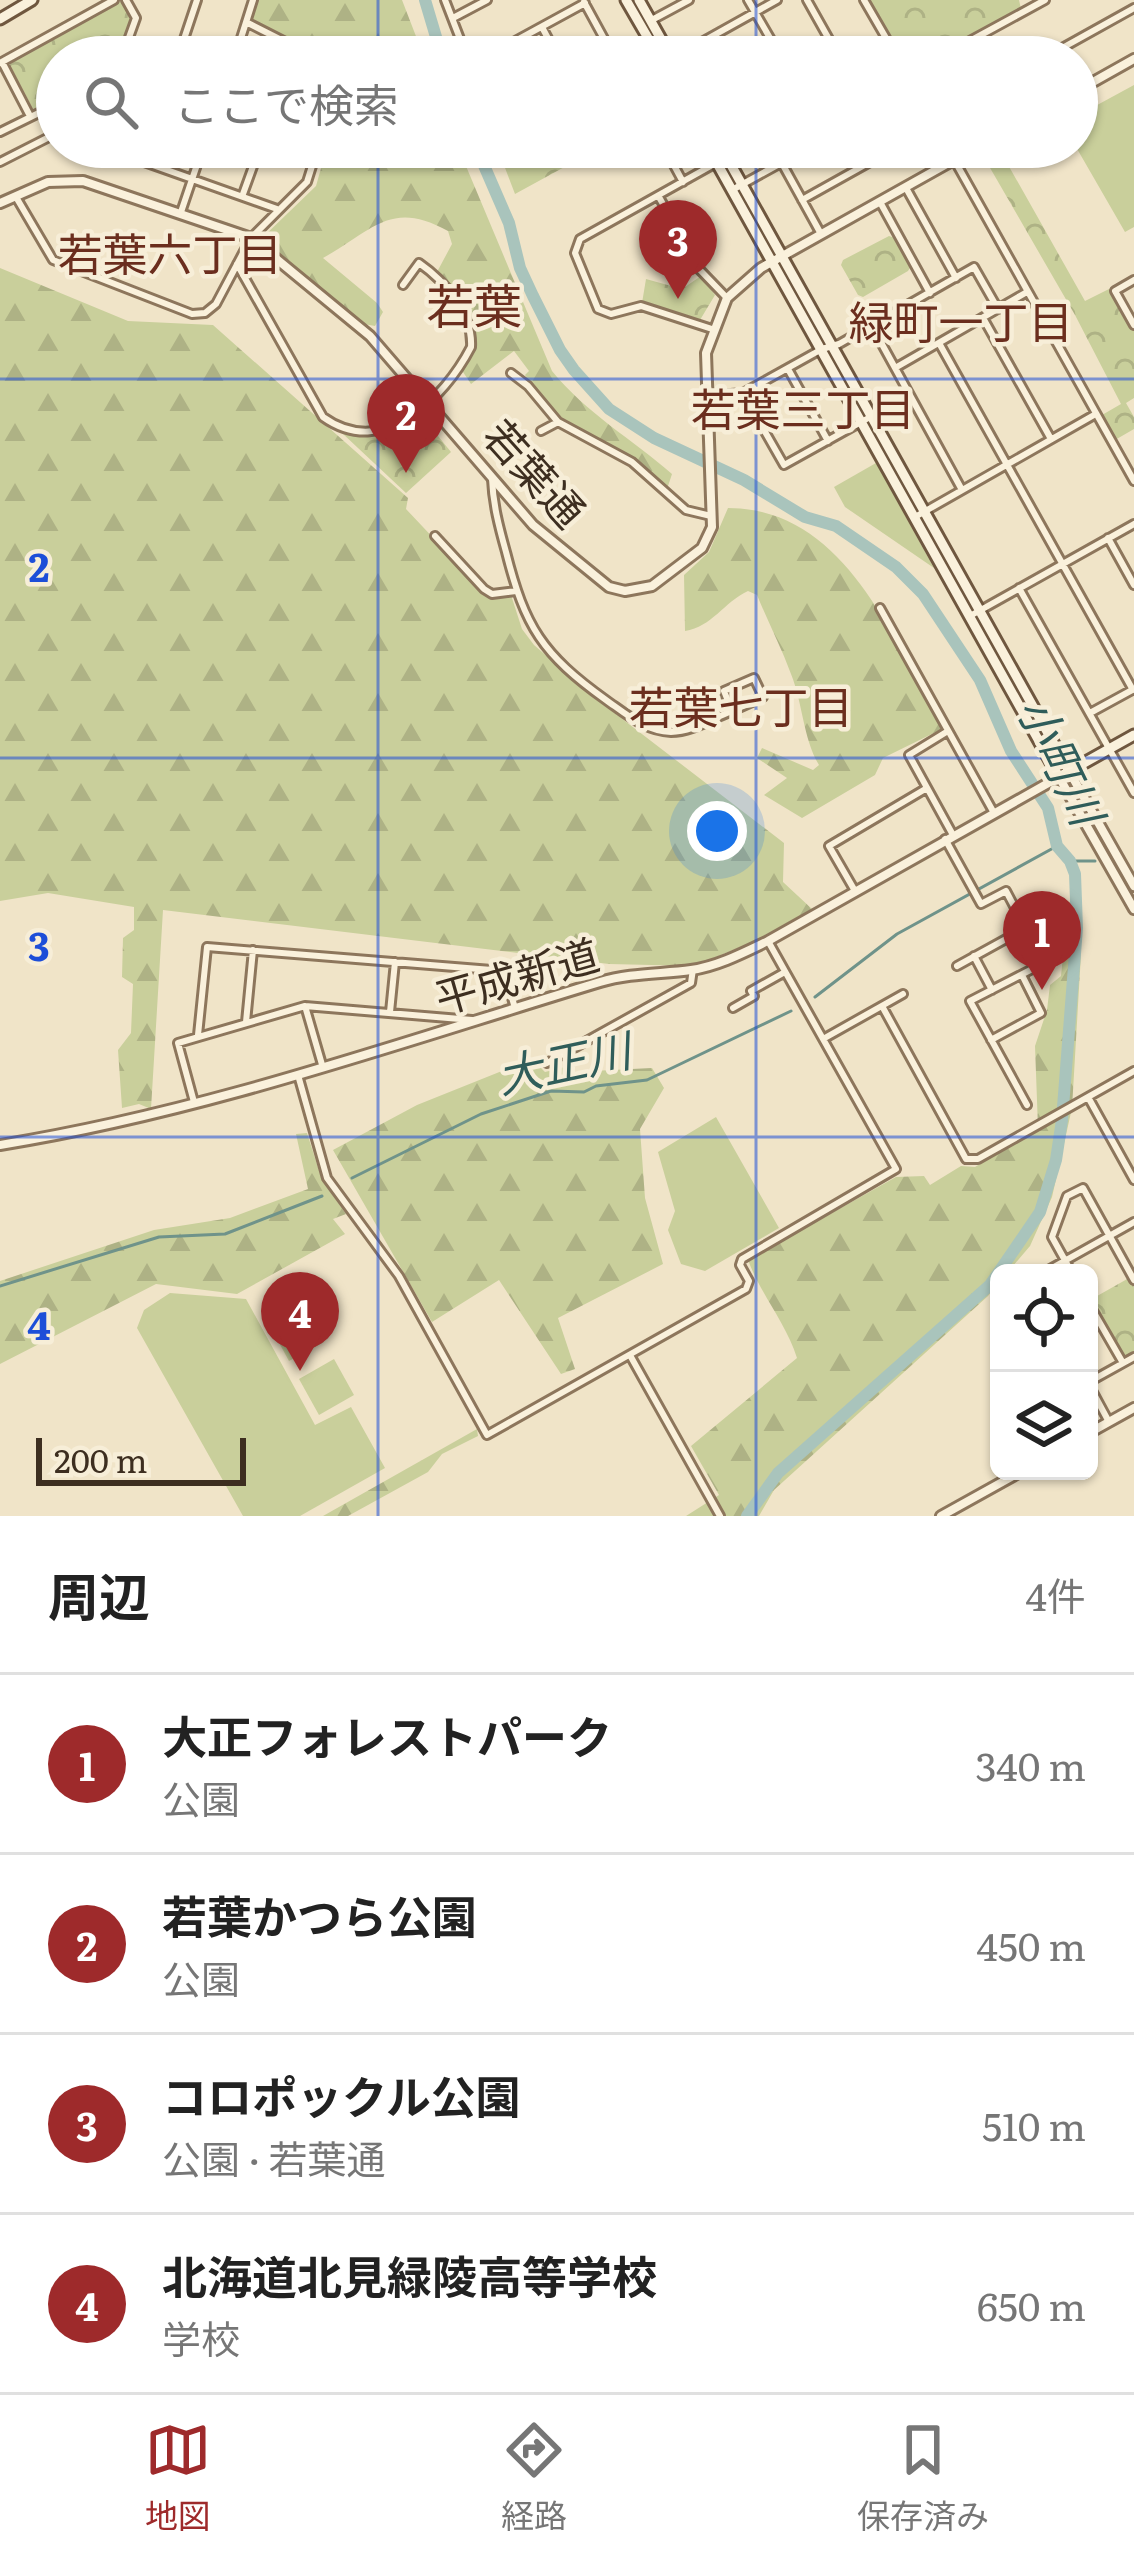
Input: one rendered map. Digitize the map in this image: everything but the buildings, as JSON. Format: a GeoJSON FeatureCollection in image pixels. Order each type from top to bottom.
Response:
{"type":"FeatureCollection","features":[{"type":"Feature","properties":{"kind":"main road"},"geometry":{"type":"LineString","coordinates":[[0,19],[32,0]]}},
{"type":"Feature","properties":{"kind":"main road"},"geometry":{"type":"LineString","coordinates":[[626,0],[656,36]]}},
{"type":"Feature","properties":{"kind":"main road"},"geometry":{"type":"LineString","coordinates":[[640,0],[651,36]]}},
{"type":"Feature","properties":{"kind":"main road"},"geometry":{"type":"LineString","coordinates":[[728,168],[822,349],[867,419],[975,613],[1059,777],[1134,735]]}},
{"type":"Feature","properties":{"kind":"main road"},"geometry":{"type":"LineString","coordinates":[[777,259],[834,347],[867,419]]}},
{"type":"Feature","properties":{"kind":"street"},"geometry":{"type":"LineString","coordinates":[[49,36],[114,0]]}},
{"type":"Feature","properties":{"kind":"street"},"geometry":{"type":"LineString","coordinates":[[126,0],[136,18],[130,36]]}},
{"type":"Feature","properties":{"kind":"street"},"geometry":{"type":"LineString","coordinates":[[185,36],[197,0]]}},
{"type":"Feature","properties":{"kind":"street"},"geometry":{"type":"LineString","coordinates":[[242,36],[253,0]]}},
{"type":"Feature","properties":{"kind":"street"},"geometry":{"type":"LineString","coordinates":[[445,0],[459,36]]}},
{"type":"Feature","properties":{"kind":"street"},"geometry":{"type":"LineString","coordinates":[[452,19],[487,0]]}},
{"type":"Feature","properties":{"kind":"street"},"geometry":{"type":"LineString","coordinates":[[646,23],[689,0]]}},
{"type":"Feature","properties":{"kind":"street"},"geometry":{"type":"LineString","coordinates":[[748,0],[769,36]]}},
{"type":"Feature","properties":{"kind":"street"},"geometry":{"type":"LineString","coordinates":[[713,36],[777,0]]}},
{"type":"Feature","properties":{"kind":"street"},"geometry":{"type":"LineString","coordinates":[[807,0],[827,36]]}},
{"type":"Feature","properties":{"kind":"street"},"geometry":{"type":"LineString","coordinates":[[864,0],[885,36]]}},
{"type":"Feature","properties":{"kind":"street"},"geometry":{"type":"LineString","coordinates":[[1024,0],[1029,9]]}},
{"type":"Feature","properties":{"kind":"street"},"geometry":{"type":"LineString","coordinates":[[979,36],[1045,0]]}},
{"type":"Feature","properties":{"kind":"street"},"geometry":{"type":"LineString","coordinates":[[525,36],[584,2],[603,36]]}},
{"type":"Feature","properties":{"kind":"street"},"geometry":{"type":"LineString","coordinates":[[1084,36],[1134,8]]}},
{"type":"Feature","properties":{"kind":"street"},"geometry":{"type":"LineString","coordinates":[[246,22],[274,36]]}},
{"type":"Feature","properties":{"kind":"street"},"geometry":{"type":"LineString","coordinates":[[542,27],[547,36]]}},
{"type":"Feature","properties":{"kind":"street"},"geometry":{"type":"LineString","coordinates":[[30,116],[1,63],[36,43]]}},
{"type":"Feature","properties":{"kind":"street"},"geometry":{"type":"LineString","coordinates":[[1098,79],[1134,59]]}},
{"type":"Feature","properties":{"kind":"street"},"geometry":{"type":"LineString","coordinates":[[0,132],[36,113]]}},
{"type":"Feature","properties":{"kind":"street"},"geometry":{"type":"LineString","coordinates":[[0,162],[36,144]]}},
{"type":"Feature","properties":{"kind":"street"},"geometry":{"type":"LineString","coordinates":[[166,168],[277,208]]}},
{"type":"Feature","properties":{"kind":"street"},"geometry":{"type":"LineString","coordinates":[[181,212],[195,168]]}},
{"type":"Feature","properties":{"kind":"street"},"geometry":{"type":"LineString","coordinates":[[243,195],[253,168]]}},
{"type":"Feature","properties":{"kind":"street"},"geometry":{"type":"LineString","coordinates":[[15,195],[53,260],[193,314],[205,313],[216,304],[251,238],[307,182],[311,168]]}},
{"type":"Feature","properties":{"kind":"street"},"geometry":{"type":"LineString","coordinates":[[675,168],[682,182]]}},
{"type":"Feature","properties":{"kind":"street"},"geometry":{"type":"LineString","coordinates":[[704,168],[580,239],[575,254],[598,309],[611,314],[640,306],[712,328]]}},
{"type":"Feature","properties":{"kind":"street"},"geometry":{"type":"LineString","coordinates":[[737,188],[774,168]]}},
{"type":"Feature","properties":{"kind":"street"},"geometry":{"type":"LineString","coordinates":[[784,168],[821,234]]}},
{"type":"Feature","properties":{"kind":"street"},"geometry":{"type":"LineString","coordinates":[[802,200],[859,168]]}},
{"type":"Feature","properties":{"kind":"street"},"geometry":{"type":"LineString","coordinates":[[511,373],[559,422],[632,462],[686,510],[714,516],[706,353],[727,298],[777,259],[940,168]]}},
{"type":"Feature","properties":{"kind":"street"},"geometry":{"type":"LineString","coordinates":[[958,168],[1134,481]]}},
{"type":"Feature","properties":{"kind":"street","name":"若葉通"},"geometry":{"type":"LineString","coordinates":[[0,203],[48,182],[83,181],[251,238],[370,336],[533,525],[609,587],[625,591],[652,586],[670,576],[702,548],[714,516]]}},
{"type":"Feature","properties":{"kind":"street"},"geometry":{"type":"LineString","coordinates":[[906,188],[956,278]]}},
{"type":"Feature","properties":{"kind":"street"},"geometry":{"type":"LineString","coordinates":[[658,196],[700,270],[727,298]]}},
{"type":"Feature","properties":{"kind":"street"},"geometry":{"type":"LineString","coordinates":[[880,202],[930,293]]}},
{"type":"Feature","properties":{"kind":"street"},"geometry":{"type":"LineString","coordinates":[[237,264],[316,407],[330,422],[371,431],[402,425],[467,356],[472,339],[450,292],[419,263],[403,285]]}},
{"type":"Feature","properties":{"kind":"street"},"geometry":{"type":"LineString","coordinates":[[706,396],[743,393],[974,267],[998,309]]}},
{"type":"Feature","properties":{"kind":"street"},"geometry":{"type":"LineString","coordinates":[[1134,280],[1115,291],[1134,325]]}},
{"type":"Feature","properties":{"kind":"street"},"geometry":{"type":"LineString","coordinates":[[895,368],[1028,292]]}},
{"type":"Feature","properties":{"kind":"street"},"geometry":{"type":"LineString","coordinates":[[983,318],[1051,439]]}},
{"type":"Feature","properties":{"kind":"street"},"geometry":{"type":"LineString","coordinates":[[872,326],[962,490]]}},
{"type":"Feature","properties":{"kind":"street"},"geometry":{"type":"LineString","coordinates":[[940,343],[1134,690],[1090,713]]}},
{"type":"Feature","properties":{"kind":"street"},"geometry":{"type":"LineString","coordinates":[[788,369],[828,440]]}},
{"type":"Feature","properties":{"kind":"street"},"geometry":{"type":"LineString","coordinates":[[743,393],[784,465],[867,419]]}},
{"type":"Feature","properties":{"kind":"street"},"geometry":{"type":"LineString","coordinates":[[920,514],[1096,414]]}},
{"type":"Feature","properties":{"kind":"street"},"geometry":{"type":"LineString","coordinates":[[541,431],[559,422]]}},
{"type":"Feature","properties":{"kind":"street"},"geometry":{"type":"LineString","coordinates":[[492,476],[493,501],[516,591],[525,619],[544,646],[640,724],[680,731],[732,711],[763,697],[754,677],[724,691],[732,711]]}},
{"type":"Feature","properties":{"kind":"street"},"geometry":{"type":"LineString","coordinates":[[975,613],[1134,524]]}},
{"type":"Feature","properties":{"kind":"street"},"geometry":{"type":"LineString","coordinates":[[435,536],[484,589],[492,594],[516,591]]}},
{"type":"Feature","properties":{"kind":"street"},"geometry":{"type":"LineString","coordinates":[[1108,538],[1134,585]]}},
{"type":"Feature","properties":{"kind":"street"},"geometry":{"type":"LineString","coordinates":[[1019,588],[1134,793]]}},
{"type":"Feature","properties":{"kind":"street"},"geometry":{"type":"LineString","coordinates":[[880,608],[994,813]]}},
{"type":"Feature","properties":{"kind":"street"},"geometry":{"type":"LineString","coordinates":[[948,731],[909,755],[976,897],[981,904],[1006,890],[1044,963],[970,1001],[1027,1105]]}},
{"type":"Feature","properties":{"kind":"street"},"geometry":{"type":"LineString","coordinates":[[1059,777],[1134,886]]}},
{"type":"Feature","properties":{"kind":"street"},"geometry":{"type":"LineString","coordinates":[[1059,777],[1134,909]]}},
{"type":"Feature","properties":{"kind":"street","name":"平成新道"},"geometry":{"type":"LineString","coordinates":[[0,1145],[133,1120],[610,980],[724,961],[768,941],[1059,777]]}},
{"type":"Feature","properties":{"kind":"street"},"geometry":{"type":"LineString","coordinates":[[855,891],[830,846],[927,788]]}},
{"type":"Feature","properties":{"kind":"street"},"geometry":{"type":"LineString","coordinates":[[957,966],[1026,928]]}},
{"type":"Feature","properties":{"kind":"street"},"geometry":{"type":"LineString","coordinates":[[298,1075],[328,1178],[399,1276],[487,1435],[746,1289],[749,1281],[740,1264],[742,1258],[896,1169],[768,941]]}},
{"type":"Feature","properties":{"kind":"street"},"geometry":{"type":"LineString","coordinates":[[198,1035],[208,947],[504,971],[515,1008]]}},
{"type":"Feature","properties":{"kind":"street"},"geometry":{"type":"LineString","coordinates":[[246,1022],[253,950]]}},
{"type":"Feature","properties":{"kind":"street"},"geometry":{"type":"LineString","coordinates":[[974,956],[992,990]]}},
{"type":"Feature","properties":{"kind":"street"},"geometry":{"type":"LineString","coordinates":[[390,1012],[395,962]]}},
{"type":"Feature","properties":{"kind":"street"},"geometry":{"type":"LineString","coordinates":[[547,1063],[692,983],[693,969]]}},
{"type":"Feature","properties":{"kind":"street"},"geometry":{"type":"LineString","coordinates":[[733,1008],[785,972]]}},
{"type":"Feature","properties":{"kind":"street"},"geometry":{"type":"LineString","coordinates":[[991,1040],[1041,1013],[1022,975]]}},
{"type":"Feature","properties":{"kind":"street"},"geometry":{"type":"LineString","coordinates":[[823,1039],[903,994]]}},
{"type":"Feature","properties":{"kind":"street"},"geometry":{"type":"LineString","coordinates":[[304,1006],[323,1067]]}},
{"type":"Feature","properties":{"kind":"street"},"geometry":{"type":"LineString","coordinates":[[194,1102],[178,1043],[198,1035],[304,1006],[475,1020]]}},
{"type":"Feature","properties":{"kind":"street"},"geometry":{"type":"LineString","coordinates":[[882,1006],[966,1159],[978,1159],[1134,1071]]}},
{"type":"Feature","properties":{"kind":"street"},"geometry":{"type":"LineString","coordinates":[[1088,1097],[1134,1180]]}},
{"type":"Feature","properties":{"kind":"street"},"geometry":{"type":"LineString","coordinates":[[1067,1264],[1052,1237],[1067,1196],[1083,1188],[1134,1280]]}},
{"type":"Feature","properties":{"kind":"street"},"geometry":{"type":"LineString","coordinates":[[1060,1264],[1134,1222]]}},
{"type":"Feature","properties":{"kind":"street"},"geometry":{"type":"LineString","coordinates":[[1098,1320],[1123,1363]]}},
{"type":"Feature","properties":{"kind":"street"},"geometry":{"type":"LineString","coordinates":[[631,1357],[720,1516]]}},
{"type":"Feature","properties":{"kind":"street"},"geometry":{"type":"LineString","coordinates":[[1098,1378],[1134,1357]]}},
{"type":"Feature","properties":{"kind":"street"},"geometry":{"type":"LineString","coordinates":[[1098,1401],[1109,1422]]}},
{"type":"Feature","properties":{"kind":"street"},"geometry":{"type":"LineString","coordinates":[[1098,1428],[1134,1408]]}},
{"type":"Feature","properties":{"kind":"street"},"geometry":{"type":"LineString","coordinates":[[941,1516],[1006,1480]]}},
{"type":"Feature","properties":{"kind":"green space"},"geometry":{"type":"Polygon","coordinates":[[[258,0],[402,0],[416,36],[281,36],[252,20],[258,0]]]}},
{"type":"Feature","properties":{"kind":"green space"},"geometry":{"type":"Polygon","coordinates":[[[868,0],[1019,0],[1021,9],[974,36],[889,36],[868,0]]]}},
{"type":"Feature","properties":{"kind":"green space"},"geometry":{"type":"Polygon","coordinates":[[[121,1],[131,19],[125,36],[59,36],[121,1]]]}},
{"type":"Feature","properties":{"kind":"green space"},"geometry":{"type":"Polygon","coordinates":[[[36,49],[36,108],[33,109],[9,64],[36,49]]]}},
{"type":"Feature","properties":{"kind":"green space"},"geometry":{"type":"Polygon","coordinates":[[[1134,85],[1134,227],[1125,232],[1088,168],[1098,168],[1098,105],[1134,85]]]}},
{"type":"Feature","properties":{"kind":"green space"},"geometry":{"type":"Polygon","coordinates":[[[321,168],[467,168],[552,371],[594,413],[672,474],[667,489],[558,420],[525,375],[529,371],[514,351],[471,384],[459,366],[476,345],[472,324],[458,296],[437,272],[452,244],[448,231],[428,222],[397,218],[369,229],[323,258],[377,303],[383,312],[375,326],[364,324],[261,239],[316,186],[321,168]]]}},
{"type":"Feature","properties":{"kind":"green space"},"geometry":{"type":"Polygon","coordinates":[[[505,168],[563,168],[515,194],[505,168]]]}},
{"type":"Feature","properties":{"kind":"green space"},"geometry":{"type":"Polygon","coordinates":[[[990,168],[1010,168],[1085,301],[1111,288],[1134,331],[1134,398],[1126,403],[1134,429],[1115,440],[1102,415],[1121,404],[990,168]]]}},
{"type":"Feature","properties":{"kind":"green space"},"geometry":{"type":"Polygon","coordinates":[[[889,236],[895,238],[911,266],[863,297],[858,295],[841,265],[843,260],[889,236]]]}},
{"type":"Feature","properties":{"kind":"green space"},"geometry":{"type":"Polygon","coordinates":[[[0,268],[128,321],[213,325],[408,498],[406,509],[489,597],[511,595],[522,629],[534,645],[595,698],[784,843],[783,882],[812,909],[755,941],[694,966],[609,964],[163,910],[151,1109],[139,1104],[122,1108],[118,1050],[131,1033],[133,984],[122,977],[123,938],[134,930],[134,907],[48,893],[0,901],[0,268]]]}},
{"type":"Feature","properties":{"kind":"green space"},"geometry":{"type":"Polygon","coordinates":[[[701,276],[715,295],[700,320],[642,303],[646,279],[682,289],[701,276]]]}},
{"type":"Feature","properties":{"kind":"green space"},"geometry":{"type":"Polygon","coordinates":[[[421,415],[451,452],[406,493],[342,433],[384,437],[421,415]]]}},
{"type":"Feature","properties":{"kind":"green space"},"geometry":{"type":"Polygon","coordinates":[[[876,463],[934,568],[845,507],[834,487],[876,463]]]}},
{"type":"Feature","properties":{"kind":"green space"},"geometry":{"type":"Polygon","coordinates":[[[728,508],[769,514],[805,530],[835,555],[885,621],[942,729],[883,758],[875,775],[802,818],[764,795],[787,778],[757,758],[762,748],[813,770],[819,765],[791,674],[757,595],[748,591],[703,625],[685,631],[684,575],[709,552],[728,508]]]}},
{"type":"Feature","properties":{"kind":"green space"},"geometry":{"type":"Polygon","coordinates":[[[1066,926],[1081,954],[1072,1108],[1052,1197],[1030,1246],[1015,1264],[990,1264],[988,1296],[774,1490],[759,1516],[686,1516],[719,1495],[691,1446],[797,1358],[748,1260],[896,1177],[924,1176],[930,1185],[961,1166],[975,1167],[1038,1128],[1035,1046],[1050,985],[1061,976],[1066,926]]]}},
{"type":"Feature","properties":{"kind":"green space"},"geometry":{"type":"Polygon","coordinates":[[[532,1059],[545,1072],[565,1067],[571,1072],[652,1068],[664,1088],[640,1129],[645,1198],[663,1264],[558,1318],[575,1369],[561,1374],[499,1280],[432,1322],[333,1150],[417,1105],[532,1059]]]}},
{"type":"Feature","properties":{"kind":"green space"},"geometry":{"type":"Polygon","coordinates":[[[716,1117],[779,1228],[705,1271],[681,1264],[668,1230],[675,1211],[658,1152],[716,1117]]]}},
{"type":"Feature","properties":{"kind":"green space"},"geometry":{"type":"Polygon","coordinates":[[[307,1133],[322,1180],[346,1214],[333,1219],[345,1234],[237,1294],[156,1284],[0,1364],[0,1281],[154,1230],[230,1218],[308,1189],[296,1134],[307,1133]]]}},
{"type":"Feature","properties":{"kind":"green space"},"geometry":{"type":"Polygon","coordinates":[[[1129,1278],[1134,1287],[1134,1354],[1127,1358],[1122,1357],[1098,1314],[1098,1295],[1129,1278]]]}},
{"type":"Feature","properties":{"kind":"green space"},"geometry":{"type":"Polygon","coordinates":[[[170,1293],[246,1299],[315,1425],[351,1407],[385,1468],[300,1516],[243,1516],[137,1328],[144,1310],[170,1293]]]}},
{"type":"Feature","properties":{"kind":"green space"},"geometry":{"type":"Polygon","coordinates":[[[307,1311],[324,1342],[289,1361],[272,1330],[307,1311]]]}},
{"type":"Feature","properties":{"kind":"green space"},"geometry":{"type":"Polygon","coordinates":[[[334,1359],[354,1395],[319,1415],[299,1379],[334,1359]]]}},
{"type":"Feature","properties":{"kind":"green space"},"geometry":{"type":"Polygon","coordinates":[[[477,1429],[478,1436],[442,1454],[428,1472],[348,1516],[323,1516],[477,1429]]]}},
{"type":"Feature","properties":{"kind":"waterway","name":"小町川"},"geometry":{"type":"LineString","coordinates":[[425,0],[436,36]]}},
{"type":"Feature","properties":{"kind":"waterway","name":"小町川"},"geometry":{"type":"LineString","coordinates":[[485,168],[509,223],[520,268],[560,350],[609,409],[654,438],[744,480],[805,517],[836,526],[896,567],[923,594],[980,680],[1011,751],[1048,808],[1057,846],[1075,874],[1077,928],[1062,1120],[1040,1212],[990,1285],[778,1473],[747,1516]]}},
{"type":"Feature","properties":{"kind":"waterway","name":"大正川"},"geometry":{"type":"LineString","coordinates":[[815,997],[897,934],[1057,846]]}},
{"type":"Feature","properties":{"kind":"waterway"},"geometry":{"type":"LineString","coordinates":[[1070,861],[1095,861]]}},
{"type":"Feature","properties":{"kind":"waterway","name":"大正川"},"geometry":{"type":"LineString","coordinates":[[352,1178],[481,1114],[551,1091],[584,1092],[596,1086],[647,1080],[791,1011]]}},
{"type":"Feature","properties":{"kind":"waterway","name":"大正川"},"geometry":{"type":"LineString","coordinates":[[0,1286],[159,1237],[225,1234],[322,1196]]}},
{"type":"Feature","properties":{"kind":"place","name":"コロポックル公園"},"geometry":{"type":"Point","coordinates":[678,299]}},
{"type":"Feature","properties":{"kind":"place","name":"若葉かつら公園"},"geometry":{"type":"Point","coordinates":[406,473]}},
{"type":"Feature","properties":{"kind":"place","name":"大正フォレストパーク"},"geometry":{"type":"Point","coordinates":[1042,990]}},
{"type":"Feature","properties":{"kind":"place","name":"北海道北見緑陵高等学校"},"geometry":{"type":"Point","coordinates":[300,1371]}},
{"type":"Feature","properties":{"kind":"district","name":"若葉六丁目"},"geometry":{"type":"Point","coordinates":[170,255]}},
{"type":"Feature","properties":{"kind":"district","name":"若葉"},"geometry":{"type":"Point","coordinates":[474,307]}},
{"type":"Feature","properties":{"kind":"district","name":"緑町一丁目"},"geometry":{"type":"Point","coordinates":[961,323]}},
{"type":"Feature","properties":{"kind":"district","name":"若葉三丁目"},"geometry":{"type":"Point","coordinates":[803,410]}},
{"type":"Feature","properties":{"kind":"district","name":"若葉七丁目"},"geometry":{"type":"Point","coordinates":[741,708]}}]}
